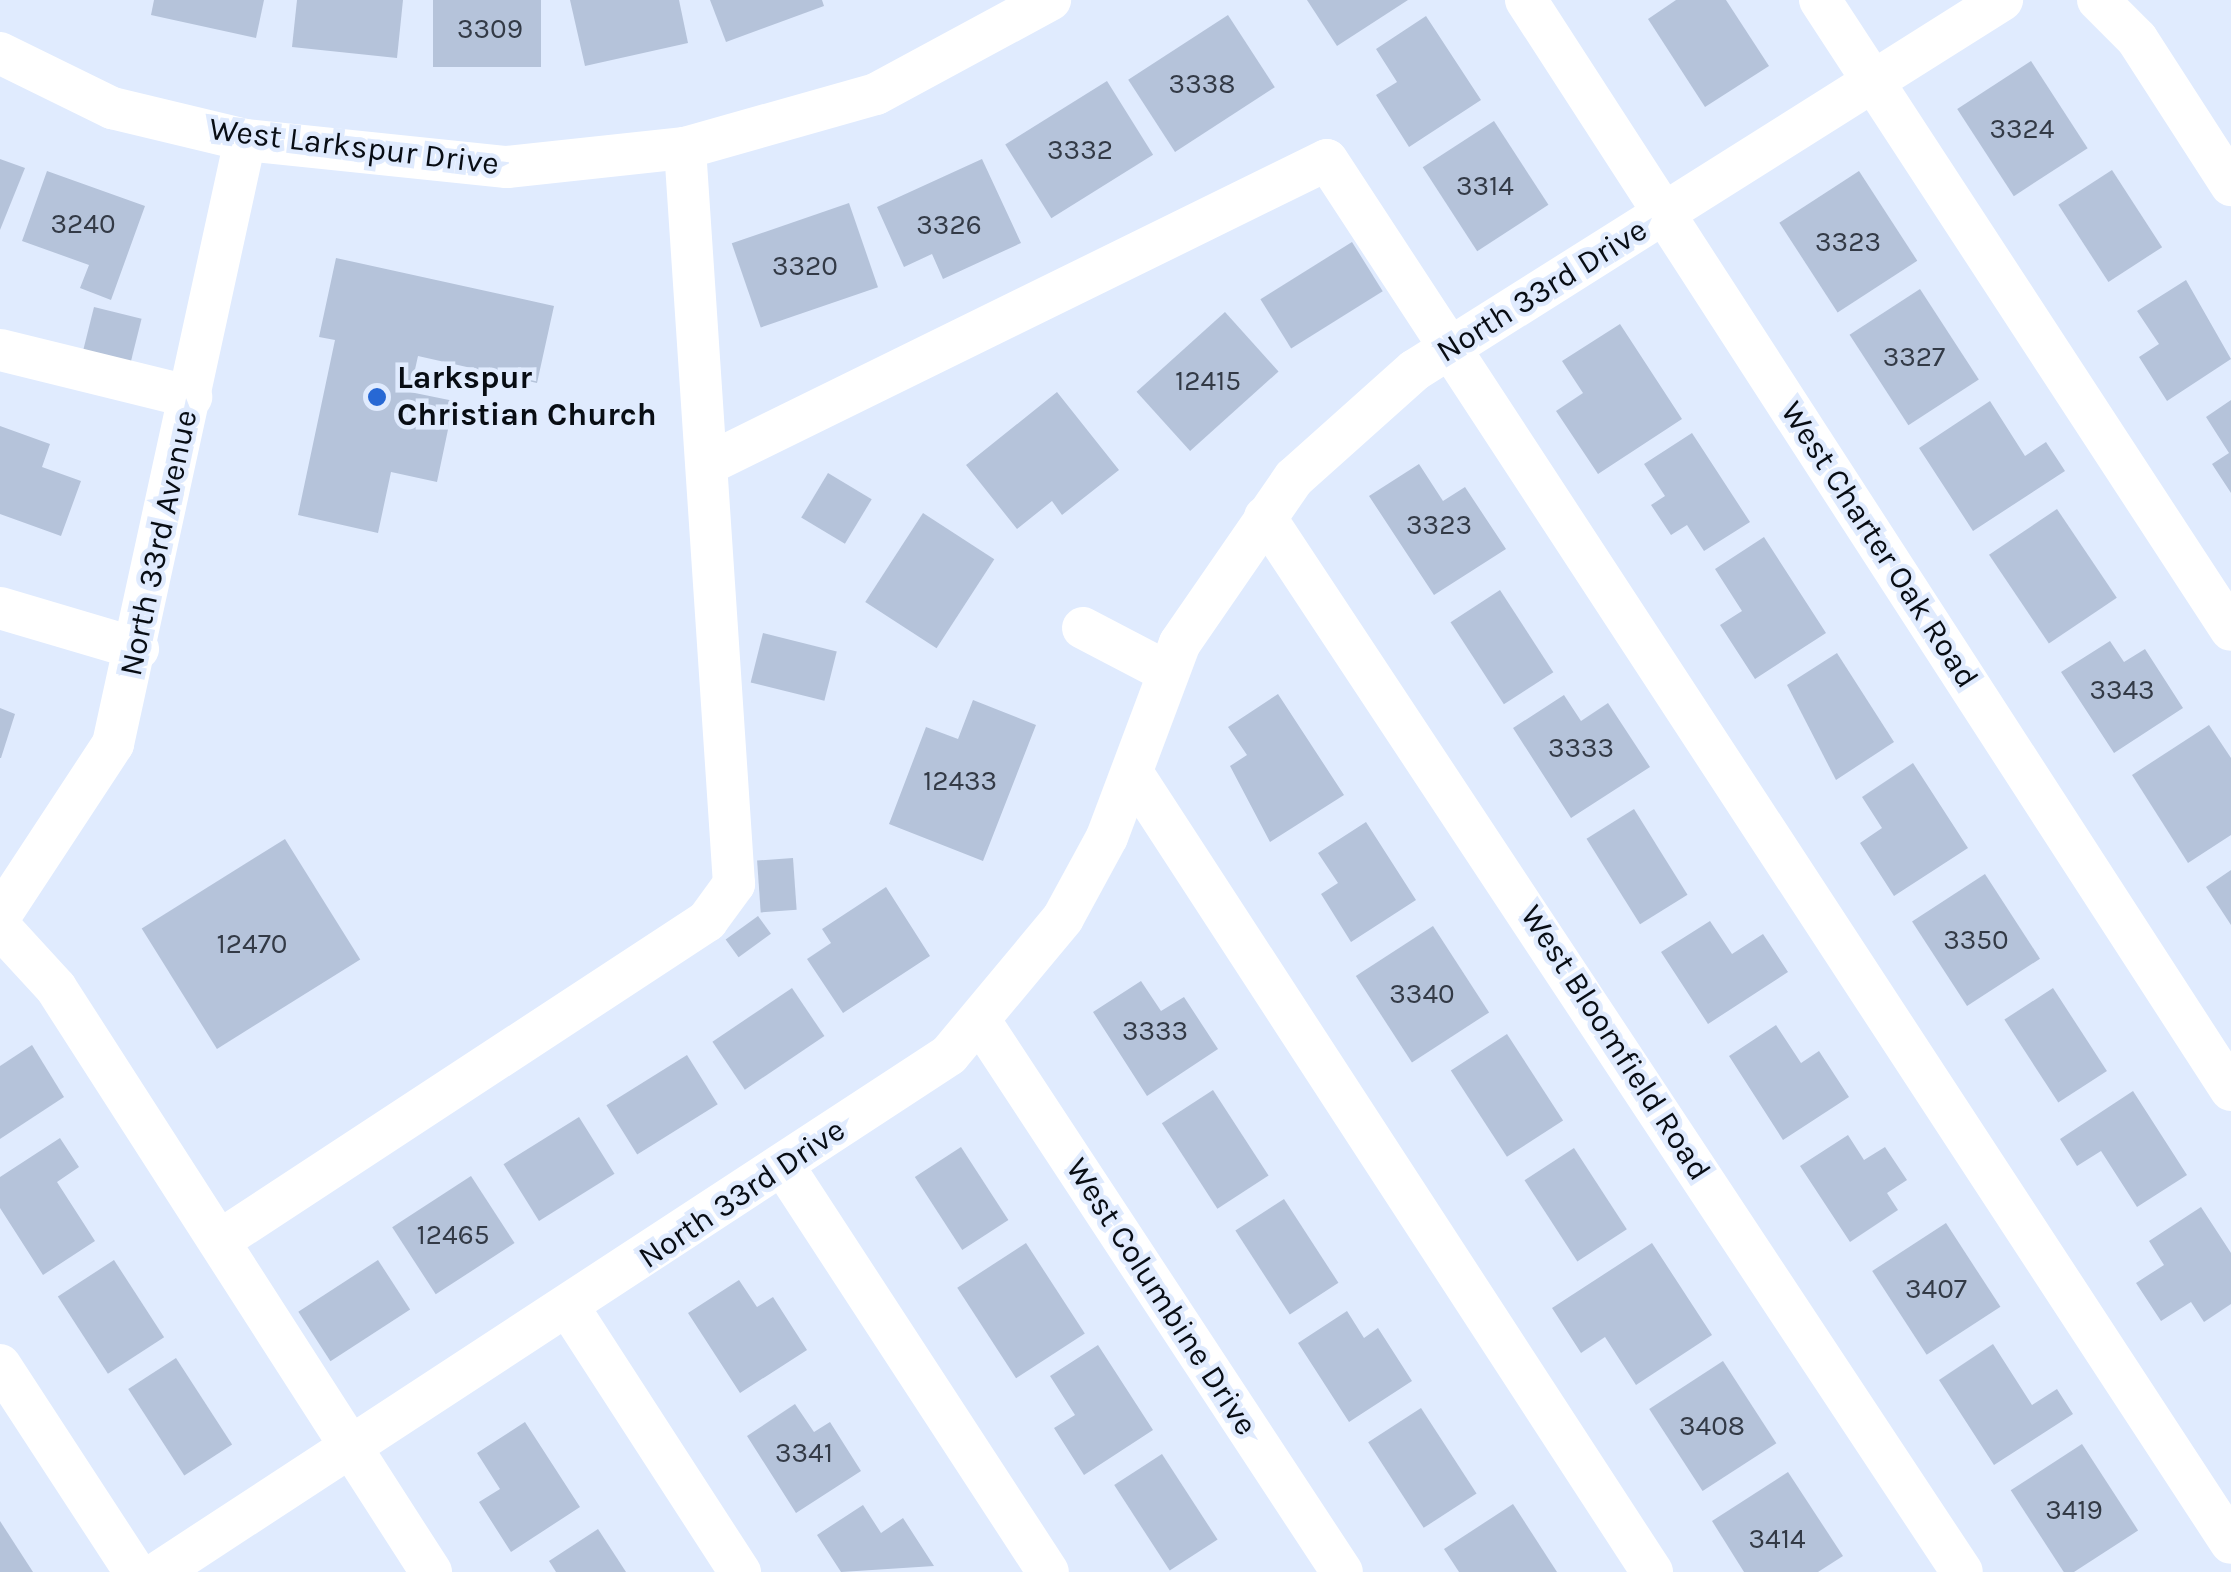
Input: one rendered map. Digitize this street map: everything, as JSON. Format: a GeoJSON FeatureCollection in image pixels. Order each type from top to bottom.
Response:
{"type":"FeatureCollection","features":[{"type":"Feature","properties":{"kind":"street","name":"West Larkspur Drive"},"geometry":{"type":"LineString","coordinates":[[0,54],[112,108],[244,140],[507,168],[684,148],[876,94],[1050,0]]}},
{"type":"Feature","properties":{"kind":"street","name":"West Charter Oak Road"},"geometry":{"type":"LineString","coordinates":[[1526,0],[2231,1090]]}},
{"type":"Feature","properties":{"kind":"street"},"geometry":{"type":"LineString","coordinates":[[1820,0],[2231,630]]}},
{"type":"Feature","properties":{"kind":"street","name":"North 33rd Drive"},"geometry":{"type":"LineString","coordinates":[[159,1572],[569,1308],[950,1055],[1063,918],[1133,774],[1167,672],[1266,517],[1322,452],[1450,348],[2002,0]]}},
{"type":"Feature","properties":{"kind":"street"},"geometry":{"type":"LineString","coordinates":[[2098,0],[2137,39],[2231,184]]}},
{"type":"Feature","properties":{"kind":"street","name":"North 33rd Avenue"},"geometry":{"type":"LineString","coordinates":[[8,892],[100,775],[138,650],[244,140]]}},
{"type":"Feature","properties":{"kind":"street"},"geometry":{"type":"LineString","coordinates":[[219,1241],[707,922],[734,884],[710,464],[684,148]]}},
{"type":"Feature","properties":{"kind":"street"},"geometry":{"type":"LineString","coordinates":[[710,464],[1327,160],[2231,1543]]}},
{"type":"Feature","properties":{"kind":"street"},"geometry":{"type":"LineString","coordinates":[[0,350],[191,397]]}},
{"type":"Feature","properties":{"kind":"street","name":"West Bloomfield Road"},"geometry":{"type":"LineString","coordinates":[[1266,517],[1962,1572]]}},
{"type":"Feature","properties":{"kind":"street"},"geometry":{"type":"LineString","coordinates":[[0,608],[138,650]]}},
{"type":"Feature","properties":{"kind":"street"},"geometry":{"type":"LineString","coordinates":[[1083,628],[1167,672]]}},
{"type":"Feature","properties":{"kind":"street"},"geometry":{"type":"LineString","coordinates":[[1133,774],[1652,1572]]}},
{"type":"Feature","properties":{"kind":"street"},"geometry":{"type":"LineString","coordinates":[[0,927],[56,988],[431,1572]]}},
{"type":"Feature","properties":{"kind":"street","name":"West Columbine Drive"},"geometry":{"type":"LineString","coordinates":[[980,1021],[1342,1572]]}},
{"type":"Feature","properties":{"kind":"street"},"geometry":{"type":"LineString","coordinates":[[784,1167],[1048,1572]]}},
{"type":"Feature","properties":{"kind":"street"},"geometry":{"type":"LineString","coordinates":[[569,1308],[740,1572]]}},
{"type":"Feature","properties":{"kind":"street"},"geometry":{"type":"LineString","coordinates":[[0,1365],[135,1572]]}},
{"type":"Feature","properties":{"kind":"building"},"geometry":{"type":"Polygon","coordinates":[[[154,0],[264,0],[256,38],[151,15],[154,0]]]}},
{"type":"Feature","properties":{"kind":"building"},"geometry":{"type":"Polygon","coordinates":[[[297,0],[403,0],[397,58],[292,47],[297,0]]]}},
{"type":"Feature","properties":{"kind":"building"},"geometry":{"type":"Polygon","coordinates":[[[433,0],[541,0],[541,67],[433,67],[433,0]]]}},
{"type":"Feature","properties":{"kind":"building"},"geometry":{"type":"Polygon","coordinates":[[[570,0],[679,0],[688,43],[585,66],[570,0]]]}},
{"type":"Feature","properties":{"kind":"building"},"geometry":{"type":"Polygon","coordinates":[[[710,0],[822,0],[824,6],[726,42],[710,0]]]}},
{"type":"Feature","properties":{"kind":"building"},"geometry":{"type":"Polygon","coordinates":[[[1307,0],[1408,0],[1337,46],[1307,0]]]}},
{"type":"Feature","properties":{"kind":"building"},"geometry":{"type":"Polygon","coordinates":[[[1676,0],[1726,0],[1769,66],[1705,107],[1648,19],[1676,0]]]}},
{"type":"Feature","properties":{"kind":"building"},"geometry":{"type":"Polygon","coordinates":[[[1228,15],[1275,87],[1175,152],[1128,80],[1228,15]]]}},
{"type":"Feature","properties":{"kind":"building"},"geometry":{"type":"Polygon","coordinates":[[[1426,16],[1481,100],[1409,147],[1376,95],[1397,82],[1376,49],[1426,16]]]}},
{"type":"Feature","properties":{"kind":"building"},"geometry":{"type":"Polygon","coordinates":[[[2031,61],[2088,148],[2014,196],[1957,109],[2031,61]]]}},
{"type":"Feature","properties":{"kind":"building"},"geometry":{"type":"Polygon","coordinates":[[[1107,81],[1153,155],[1051,218],[1005,145],[1107,81]]]}},
{"type":"Feature","properties":{"kind":"building"},"geometry":{"type":"Polygon","coordinates":[[[1494,121],[1548,205],[1477,251],[1423,167],[1494,121]]]}},
{"type":"Feature","properties":{"kind":"building"},"geometry":{"type":"Polygon","coordinates":[[[0,159],[25,168],[0,230],[0,159]]]}},
{"type":"Feature","properties":{"kind":"building"},"geometry":{"type":"Polygon","coordinates":[[[982,159],[1021,243],[943,279],[932,254],[904,267],[877,207],[982,159]]]}},
{"type":"Feature","properties":{"kind":"building"},"geometry":{"type":"Polygon","coordinates":[[[2112,170],[2162,247],[2108,282],[2058,205],[2112,170]]]}},
{"type":"Feature","properties":{"kind":"building"},"geometry":{"type":"Polygon","coordinates":[[[47,171],[145,206],[111,300],[80,288],[89,265],[22,241],[47,171]]]}},
{"type":"Feature","properties":{"kind":"building"},"geometry":{"type":"Polygon","coordinates":[[[1859,171],[1917,261],[1838,312],[1779,223],[1859,171]]]}},
{"type":"Feature","properties":{"kind":"building"},"geometry":{"type":"Polygon","coordinates":[[[849,203],[878,287],[761,328],[732,243],[849,203]]]}},
{"type":"Feature","properties":{"kind":"building"},"geometry":{"type":"Polygon","coordinates":[[[1352,242],[1383,291],[1291,348],[1260,299],[1352,242]]]}},
{"type":"Feature","properties":{"kind":"building","name":"Larkspur Christian Church"},"geometry":{"type":"Polygon","coordinates":[[[336,258],[554,306],[537,383],[418,356],[410,392],[454,401],[437,482],[391,472],[378,533],[298,515],[335,340],[319,337],[336,258]]]}},
{"type":"Feature","properties":{"kind":"building"},"geometry":{"type":"Polygon","coordinates":[[[2186,280],[2231,359],[2167,401],[2139,357],[2159,344],[2137,311],[2186,280]]]}},
{"type":"Feature","properties":{"kind":"building"},"geometry":{"type":"Polygon","coordinates":[[[1920,289],[1979,380],[1908,425],[1850,335],[1920,289]]]}},
{"type":"Feature","properties":{"kind":"building"},"geometry":{"type":"Polygon","coordinates":[[[94,307],[142,319],[130,365],[82,354],[94,307]]]}},
{"type":"Feature","properties":{"kind":"building"},"geometry":{"type":"Polygon","coordinates":[[[1225,312],[1279,371],[1190,451],[1137,392],[1225,312]]]}},
{"type":"Feature","properties":{"kind":"building"},"geometry":{"type":"Polygon","coordinates":[[[1620,324],[1682,419],[1598,474],[1556,411],[1583,393],[1562,361],[1620,324]]]}},
{"type":"Feature","properties":{"kind":"building"},"geometry":{"type":"Polygon","coordinates":[[[1057,392],[1119,470],[1062,515],[1052,501],[1017,529],[966,465],[1057,392]]]}},
{"type":"Feature","properties":{"kind":"building"},"geometry":{"type":"Polygon","coordinates":[[[2231,400],[2231,493],[2212,464],[2229,453],[2206,417],[2231,400]]]}},
{"type":"Feature","properties":{"kind":"building"},"geometry":{"type":"Polygon","coordinates":[[[1990,401],[2025,456],[2046,442],[2065,471],[1973,531],[1919,448],[1990,401]]]}},
{"type":"Feature","properties":{"kind":"building"},"geometry":{"type":"Polygon","coordinates":[[[0,426],[50,444],[42,467],[81,481],[61,536],[0,514],[0,426]]]}},
{"type":"Feature","properties":{"kind":"building"},"geometry":{"type":"Polygon","coordinates":[[[1692,433],[1750,522],[1704,551],[1687,525],[1671,535],[1651,505],[1665,496],[1644,464],[1692,433]]]}},
{"type":"Feature","properties":{"kind":"building"},"geometry":{"type":"Polygon","coordinates":[[[1419,464],[1443,501],[1465,487],[1506,549],[1434,595],[1369,496],[1419,464]]]}},
{"type":"Feature","properties":{"kind":"building"},"geometry":{"type":"Polygon","coordinates":[[[828,473],[872,499],[845,544],[801,518],[828,473]]]}},
{"type":"Feature","properties":{"kind":"building"},"geometry":{"type":"Polygon","coordinates":[[[2057,509],[2117,598],[2049,644],[1989,555],[2057,509]]]}},
{"type":"Feature","properties":{"kind":"building"},"geometry":{"type":"Polygon","coordinates":[[[923,513],[994,559],[937,648],[865,602],[923,513]]]}},
{"type":"Feature","properties":{"kind":"building"},"geometry":{"type":"Polygon","coordinates":[[[1764,537],[1826,633],[1755,679],[1720,625],[1742,611],[1715,569],[1764,537]]]}},
{"type":"Feature","properties":{"kind":"building"},"geometry":{"type":"Polygon","coordinates":[[[1500,590],[1553,672],[1504,704],[1451,622],[1500,590]]]}},
{"type":"Feature","properties":{"kind":"building"},"geometry":{"type":"Polygon","coordinates":[[[763,633],[837,651],[824,701],[751,682],[763,633]]]}},
{"type":"Feature","properties":{"kind":"building"},"geometry":{"type":"Polygon","coordinates":[[[2110,641],[2124,662],[2145,649],[2183,708],[2114,753],[2061,672],[2110,641]]]}},
{"type":"Feature","properties":{"kind":"building"},"geometry":{"type":"Polygon","coordinates":[[[1837,653],[1894,742],[1836,780],[1787,685],[1837,653]]]}},
{"type":"Feature","properties":{"kind":"building"},"geometry":{"type":"Polygon","coordinates":[[[1278,694],[1344,795],[1270,842],[1230,766],[1247,755],[1228,727],[1278,694]]]}},
{"type":"Feature","properties":{"kind":"building"},"geometry":{"type":"Polygon","coordinates":[[[1564,695],[1581,721],[1608,703],[1650,767],[1571,818],[1513,728],[1564,695]]]}},
{"type":"Feature","properties":{"kind":"building"},"geometry":{"type":"Polygon","coordinates":[[[973,700],[1036,725],[983,861],[889,824],[926,727],[958,739],[973,700]]]}},
{"type":"Feature","properties":{"kind":"building"},"geometry":{"type":"Polygon","coordinates":[[[0,708],[15,714],[1,758],[0,758],[0,708]]]}},
{"type":"Feature","properties":{"kind":"building"},"geometry":{"type":"Polygon","coordinates":[[[2209,725],[2231,758],[2231,835],[2188,863],[2132,775],[2209,725]]]}},
{"type":"Feature","properties":{"kind":"building"},"geometry":{"type":"Polygon","coordinates":[[[1913,763],[1968,848],[1894,896],[1860,843],[1882,828],[1862,797],[1913,763]]]}},
{"type":"Feature","properties":{"kind":"building"},"geometry":{"type":"Polygon","coordinates":[[[1634,809],[1688,895],[1640,924],[1587,839],[1634,809]]]}},
{"type":"Feature","properties":{"kind":"building"},"geometry":{"type":"Polygon","coordinates":[[[1366,822],[1416,900],[1351,942],[1321,894],[1338,883],[1318,853],[1366,822]]]}},
{"type":"Feature","properties":{"kind":"building"},"geometry":{"type":"Polygon","coordinates":[[[285,839],[360,959],[217,1049],[142,929],[285,839]]]}},
{"type":"Feature","properties":{"kind":"building"},"geometry":{"type":"Polygon","coordinates":[[[793,858],[797,910],[761,912],[757,861],[793,858]]]}},
{"type":"Feature","properties":{"kind":"building"},"geometry":{"type":"Polygon","coordinates":[[[2231,870],[2231,925],[2206,887],[2231,870]]]}},
{"type":"Feature","properties":{"kind":"building"},"geometry":{"type":"Polygon","coordinates":[[[1985,874],[2040,959],[1967,1006],[1912,921],[1985,874]]]}},
{"type":"Feature","properties":{"kind":"building"},"geometry":{"type":"Polygon","coordinates":[[[886,887],[930,956],[843,1013],[807,959],[831,943],[822,929],[886,887]]]}},
{"type":"Feature","properties":{"kind":"building"},"geometry":{"type":"Polygon","coordinates":[[[758,916],[771,934],[739,957],[726,940],[758,916]]]}},
{"type":"Feature","properties":{"kind":"building"},"geometry":{"type":"Polygon","coordinates":[[[1710,921],[1732,954],[1763,934],[1788,972],[1708,1024],[1661,952],[1710,921]]]}},
{"type":"Feature","properties":{"kind":"building"},"geometry":{"type":"Polygon","coordinates":[[[1433,926],[1489,1012],[1412,1062],[1356,976],[1433,926]]]}},
{"type":"Feature","properties":{"kind":"building"},"geometry":{"type":"Polygon","coordinates":[[[1141,981],[1161,1011],[1184,997],[1218,1049],[1147,1096],[1093,1012],[1141,981]]]}},
{"type":"Feature","properties":{"kind":"building"},"geometry":{"type":"Polygon","coordinates":[[[792,988],[824,1036],[745,1090],[712,1042],[792,988]]]}},
{"type":"Feature","properties":{"kind":"building"},"geometry":{"type":"Polygon","coordinates":[[[2053,988],[2107,1071],[2058,1103],[2004,1020],[2053,988]]]}},
{"type":"Feature","properties":{"kind":"building"},"geometry":{"type":"Polygon","coordinates":[[[1776,1025],[1801,1063],[1819,1051],[1849,1097],[1783,1140],[1729,1056],[1776,1025]]]}},
{"type":"Feature","properties":{"kind":"building"},"geometry":{"type":"Polygon","coordinates":[[[1507,1034],[1563,1120],[1507,1157],[1451,1070],[1507,1034]]]}},
{"type":"Feature","properties":{"kind":"building"},"geometry":{"type":"Polygon","coordinates":[[[32,1045],[64,1097],[0,1139],[0,1066],[32,1045]]]}},
{"type":"Feature","properties":{"kind":"building"},"geometry":{"type":"Polygon","coordinates":[[[687,1055],[718,1104],[637,1155],[606,1105],[687,1055]]]}},
{"type":"Feature","properties":{"kind":"building"},"geometry":{"type":"Polygon","coordinates":[[[1213,1090],[1269,1176],[1217,1209],[1162,1123],[1213,1090]]]}},
{"type":"Feature","properties":{"kind":"building"},"geometry":{"type":"Polygon","coordinates":[[[2133,1091],[2187,1175],[2137,1207],[2101,1151],[2077,1166],[2060,1139],[2133,1091]]]}},
{"type":"Feature","properties":{"kind":"building"},"geometry":{"type":"Polygon","coordinates":[[[579,1117],[615,1174],[539,1221],[504,1164],[579,1117]]]}},
{"type":"Feature","properties":{"kind":"building"},"geometry":{"type":"Polygon","coordinates":[[[1848,1135],[1864,1160],[1885,1147],[1907,1180],[1887,1193],[1898,1210],[1850,1242],[1800,1166],[1848,1135]]]}},
{"type":"Feature","properties":{"kind":"building"},"geometry":{"type":"Polygon","coordinates":[[[60,1138],[79,1167],[57,1182],[95,1241],[43,1275],[0,1208],[0,1177],[60,1138]]]}},
{"type":"Feature","properties":{"kind":"building"},"geometry":{"type":"Polygon","coordinates":[[[961,1147],[1008,1220],[962,1250],[915,1177],[961,1147]]]}},
{"type":"Feature","properties":{"kind":"building"},"geometry":{"type":"Polygon","coordinates":[[[1574,1148],[1627,1229],[1577,1261],[1525,1180],[1574,1148]]]}},
{"type":"Feature","properties":{"kind":"building"},"geometry":{"type":"Polygon","coordinates":[[[471,1176],[515,1243],[436,1294],[392,1227],[471,1176]]]}},
{"type":"Feature","properties":{"kind":"building"},"geometry":{"type":"Polygon","coordinates":[[[1284,1199],[1338,1283],[1290,1314],[1235,1231],[1284,1199]]]}},
{"type":"Feature","properties":{"kind":"building"},"geometry":{"type":"Polygon","coordinates":[[[2201,1207],[2231,1253],[2231,1304],[2204,1322],[2191,1302],[2161,1321],[2136,1283],[2164,1265],[2149,1241],[2201,1207]]]}},
{"type":"Feature","properties":{"kind":"building"},"geometry":{"type":"Polygon","coordinates":[[[1946,1223],[2000,1307],[1927,1355],[1872,1271],[1946,1223]]]}},
{"type":"Feature","properties":{"kind":"building"},"geometry":{"type":"Polygon","coordinates":[[[1026,1243],[1085,1334],[1016,1378],[957,1288],[1026,1243]]]}},
{"type":"Feature","properties":{"kind":"building"},"geometry":{"type":"Polygon","coordinates":[[[1652,1243],[1712,1335],[1636,1385],[1605,1337],[1581,1353],[1552,1308],[1652,1243]]]}},
{"type":"Feature","properties":{"kind":"building"},"geometry":{"type":"Polygon","coordinates":[[[114,1260],[164,1337],[108,1374],[58,1296],[114,1260]]]}},
{"type":"Feature","properties":{"kind":"building"},"geometry":{"type":"Polygon","coordinates":[[[378,1260],[410,1309],[330,1361],[298,1312],[378,1260]]]}},
{"type":"Feature","properties":{"kind":"building"},"geometry":{"type":"Polygon","coordinates":[[[739,1280],[757,1307],[773,1297],[807,1350],[740,1393],[688,1313],[739,1280]]]}},
{"type":"Feature","properties":{"kind":"building"},"geometry":{"type":"Polygon","coordinates":[[[1347,1311],[1364,1338],[1378,1328],[1412,1381],[1349,1422],[1298,1343],[1347,1311]]]}},
{"type":"Feature","properties":{"kind":"building"},"geometry":{"type":"Polygon","coordinates":[[[1993,1344],[2032,1405],[2057,1389],[2073,1414],[1994,1465],[1939,1380],[1993,1344]]]}},
{"type":"Feature","properties":{"kind":"building"},"geometry":{"type":"Polygon","coordinates":[[[1098,1345],[1153,1430],[1084,1475],[1054,1428],[1075,1415],[1050,1376],[1098,1345]]]}},
{"type":"Feature","properties":{"kind":"building"},"geometry":{"type":"Polygon","coordinates":[[[176,1358],[232,1444],[184,1475],[128,1389],[176,1358]]]}},
{"type":"Feature","properties":{"kind":"building"},"geometry":{"type":"Polygon","coordinates":[[[1723,1361],[1776,1443],[1703,1491],[1649,1409],[1723,1361]]]}},
{"type":"Feature","properties":{"kind":"building"},"geometry":{"type":"Polygon","coordinates":[[[795,1404],[814,1432],[830,1422],[861,1471],[796,1513],[747,1436],[795,1404]]]}},
{"type":"Feature","properties":{"kind":"building"},"geometry":{"type":"Polygon","coordinates":[[[1421,1408],[1477,1494],[1424,1528],[1368,1442],[1421,1408]]]}},
{"type":"Feature","properties":{"kind":"building"},"geometry":{"type":"Polygon","coordinates":[[[525,1422],[580,1507],[511,1552],[479,1502],[500,1489],[477,1453],[525,1422]]]}},
{"type":"Feature","properties":{"kind":"building"},"geometry":{"type":"Polygon","coordinates":[[[2082,1444],[2138,1530],[2074,1572],[2064,1572],[2011,1490],[2082,1444]]]}},
{"type":"Feature","properties":{"kind":"building"},"geometry":{"type":"Polygon","coordinates":[[[1162,1454],[1218,1540],[1170,1571],[1114,1485],[1162,1454]]]}},
{"type":"Feature","properties":{"kind":"building"},"geometry":{"type":"Polygon","coordinates":[[[1788,1472],[1843,1556],[1818,1572],[1744,1572],[1712,1521],[1788,1472]]]}},
{"type":"Feature","properties":{"kind":"building"},"geometry":{"type":"Polygon","coordinates":[[[1513,1504],[1557,1572],[1459,1572],[1444,1549],[1513,1504]]]}},
{"type":"Feature","properties":{"kind":"building"},"geometry":{"type":"Polygon","coordinates":[[[863,1505],[881,1533],[903,1518],[934,1566],[841,1572],[817,1535],[863,1505]]]}},
{"type":"Feature","properties":{"kind":"building"},"geometry":{"type":"Polygon","coordinates":[[[0,1521],[33,1572],[0,1572],[0,1521]]]}},
{"type":"Feature","properties":{"kind":"building"},"geometry":{"type":"Polygon","coordinates":[[[598,1529],[626,1572],[556,1572],[549,1561],[598,1529]]]}},
{"type":"Feature","properties":{"kind":"place","name":"Larkspur Christian Church"},"geometry":{"type":"Point","coordinates":[377,397]}}]}
